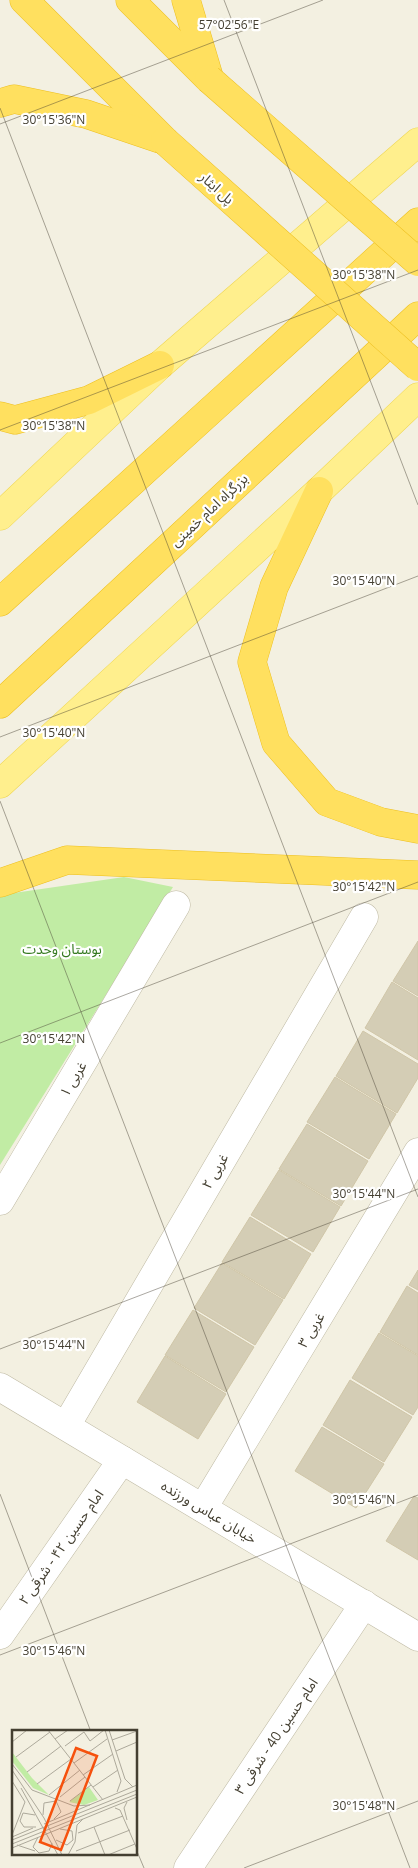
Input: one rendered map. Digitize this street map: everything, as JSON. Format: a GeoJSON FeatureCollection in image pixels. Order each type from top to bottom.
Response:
{"type":"FeatureCollection","features":[{"type":"Feature","properties":{"kind":"highway","name":"پل ایثار"},"geometry":{"type":"LineString","coordinates":[[24,0],[165,141],[418,367]]}},
{"type":"Feature","properties":{"kind":"highway"},"geometry":{"type":"LineString","coordinates":[[130,0],[209,79],[418,262]]}},
{"type":"Feature","properties":{"kind":"highway"},"geometry":{"type":"LineString","coordinates":[[186,0],[209,79]]}},
{"type":"Feature","properties":{"kind":"highway"},"geometry":{"type":"LineString","coordinates":[[0,103],[14,99],[86,114],[165,141]]}},
{"type":"Feature","properties":{"kind":"highway"},"geometry":{"type":"LineString","coordinates":[[0,602],[418,222]]}},
{"type":"Feature","properties":{"kind":"highway","name":"بزرگراه امام خمینی"},"geometry":{"type":"LineString","coordinates":[[0,704],[43,662],[418,316]]}},
{"type":"Feature","properties":{"kind":"highway"},"geometry":{"type":"LineString","coordinates":[[0,416],[15,420],[89,400],[160,365]]}},
{"type":"Feature","properties":{"kind":"highway"},"geometry":{"type":"LineString","coordinates":[[319,491],[274,587],[252,662],[276,743],[327,802],[381,822],[418,829]]}},
{"type":"Feature","properties":{"kind":"highway"},"geometry":{"type":"LineString","coordinates":[[0,726],[43,662]]}},
{"type":"Feature","properties":{"kind":"highway"},"geometry":{"type":"LineString","coordinates":[[0,883],[67,860],[418,875]]}},
{"type":"Feature","properties":{"kind":"main road"},"geometry":{"type":"LineString","coordinates":[[0,516],[160,365],[418,142]]}},
{"type":"Feature","properties":{"kind":"main road"},"geometry":{"type":"LineString","coordinates":[[0,784],[319,491],[418,397]]}},
{"type":"Feature","properties":{"kind":"street","name":"غربی ۱"},"geometry":{"type":"LineString","coordinates":[[0,1201],[176,905]]}},
{"type":"Feature","properties":{"kind":"street","name":"غربی ۲"},"geometry":{"type":"LineString","coordinates":[[66,1426],[364,917]]}},
{"type":"Feature","properties":{"kind":"street","name":"غربی ۳"},"geometry":{"type":"LineString","coordinates":[[203,1508],[418,1152]]}},
{"type":"Feature","properties":{"kind":"street","name":"خیابان عباس ورزنده"},"geometry":{"type":"LineString","coordinates":[[0,1387],[418,1637]]}},
{"type":"Feature","properties":{"kind":"street","name":"امام حسین ۴۲ - شرقی ۲"},"geometry":{"type":"LineString","coordinates":[[0,1635],[122,1460]]}},
{"type":"Feature","properties":{"kind":"street","name":"امام حسین 40 - شرقی ۳"},"geometry":{"type":"LineString","coordinates":[[188,1868],[364,1604]]}},
{"type":"Feature","properties":{"kind":"green space","name":"بوستان وحدت"},"geometry":{"type":"Polygon","coordinates":[[[124,877],[173,887],[0,1165],[0,895],[124,877]]]}},
{"type":"Feature","properties":{"kind":"building"},"geometry":{"type":"Polygon","coordinates":[[[418,941],[418,996],[393,981],[418,941]]]}},
{"type":"Feature","properties":{"kind":"building"},"geometry":{"type":"Polygon","coordinates":[[[392,982],[418,998],[418,1060],[365,1028],[392,982]]]}},
{"type":"Feature","properties":{"kind":"building"},"geometry":{"type":"Polygon","coordinates":[[[363,1031],[418,1064],[418,1078],[397,1113],[336,1076],[363,1031]]]}},
{"type":"Feature","properties":{"kind":"building"},"geometry":{"type":"Polygon","coordinates":[[[335,1077],[396,1114],[369,1159],[307,1122],[335,1077]]]}},
{"type":"Feature","properties":{"kind":"building"},"geometry":{"type":"Polygon","coordinates":[[[307,1124],[368,1161],[341,1206],[279,1169],[307,1124]]]}},
{"type":"Feature","properties":{"kind":"building"},"geometry":{"type":"Polygon","coordinates":[[[279,1170],[340,1207],[313,1252],[251,1215],[279,1170]]]}},
{"type":"Feature","properties":{"kind":"building"},"geometry":{"type":"Polygon","coordinates":[[[250,1217],[311,1254],[284,1299],[222,1262],[250,1217]]]}},
{"type":"Feature","properties":{"kind":"building"},"geometry":{"type":"Polygon","coordinates":[[[222,1263],[283,1300],[255,1345],[194,1308],[222,1263]]]}},
{"type":"Feature","properties":{"kind":"building"},"geometry":{"type":"Polygon","coordinates":[[[418,1270],[418,1290],[409,1285],[418,1270]]]}},
{"type":"Feature","properties":{"kind":"building"},"geometry":{"type":"Polygon","coordinates":[[[407,1286],[418,1293],[418,1355],[380,1332],[407,1286]]]}},
{"type":"Feature","properties":{"kind":"building"},"geometry":{"type":"Polygon","coordinates":[[[193,1310],[254,1347],[226,1392],[165,1355],[193,1310]]]}},
{"type":"Feature","properties":{"kind":"building"},"geometry":{"type":"Polygon","coordinates":[[[379,1333],[418,1356],[418,1407],[413,1415],[352,1378],[379,1333]]]}},
{"type":"Feature","properties":{"kind":"building"},"geometry":{"type":"Polygon","coordinates":[[[165,1356],[226,1394],[198,1439],[137,1402],[165,1356]]]}},
{"type":"Feature","properties":{"kind":"building"},"geometry":{"type":"Polygon","coordinates":[[[350,1380],[412,1417],[384,1462],[323,1425],[350,1380]]]}},
{"type":"Feature","properties":{"kind":"building"},"geometry":{"type":"Polygon","coordinates":[[[322,1427],[384,1464],[356,1508],[295,1471],[322,1427]]]}},
{"type":"Feature","properties":{"kind":"building"},"geometry":{"type":"Polygon","coordinates":[[[414,1496],[418,1498],[418,1560],[386,1541],[414,1496]]]}}]}
